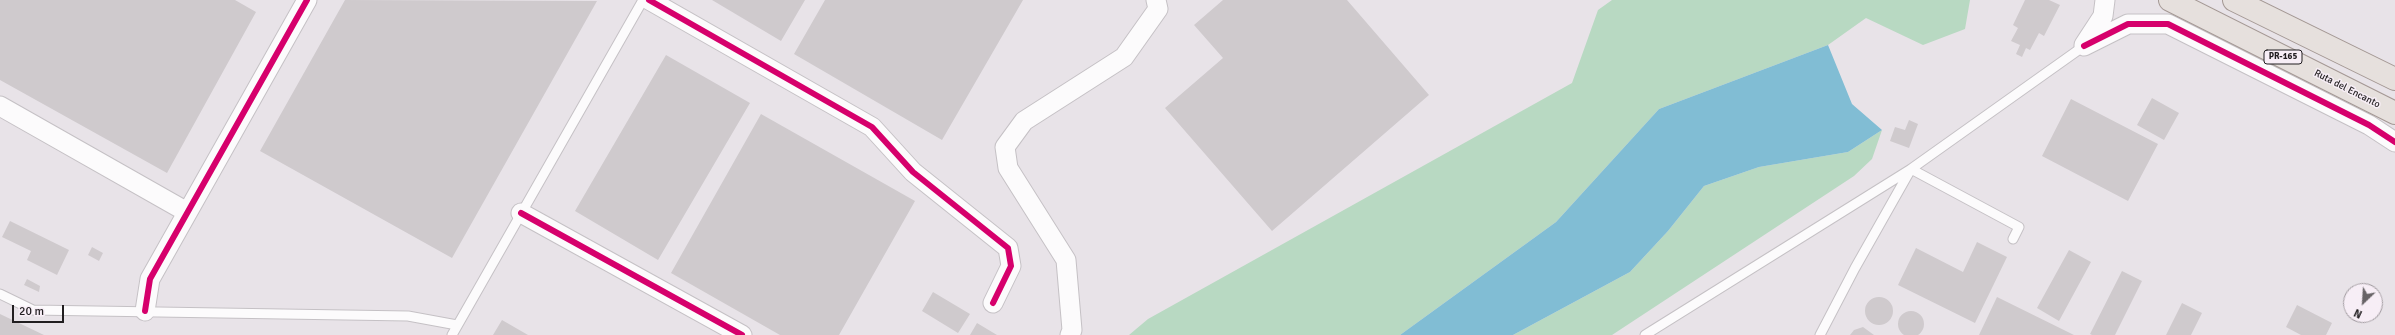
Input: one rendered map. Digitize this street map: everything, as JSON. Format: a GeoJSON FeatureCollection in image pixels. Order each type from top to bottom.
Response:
{"type":"FeatureCollection","features":[{"type":"Feature","properties":{"kind":"main road","name":"Ruta del Encanto"},"geometry":{"type":"LineString","coordinates":[[2170,0],[2395,113]]}},
{"type":"Feature","properties":{"kind":"main road","name":"PR-165"},"geometry":{"type":"LineString","coordinates":[[2234,0],[2395,79]]}},
{"type":"Feature","properties":{"kind":"street"},"geometry":{"type":"LineString","coordinates":[[145,311],[150,279],[307,0]]}},
{"type":"Feature","properties":{"kind":"street"},"geometry":{"type":"LineString","coordinates":[[649,0],[872,127],[913,172],[1008,248],[1011,266],[993,303]]}},
{"type":"Feature","properties":{"kind":"street"},"geometry":{"type":"LineString","coordinates":[[1070,335],[1072,330],[1066,260],[1008,168],[1005,147],[1024,121],[1124,57],[1158,9],[1156,0]]}},
{"type":"Feature","properties":{"kind":"street"},"geometry":{"type":"LineString","coordinates":[[2084,46],[2103,16],[2105,0]]}},
{"type":"Feature","properties":{"kind":"street"},"geometry":{"type":"LineString","coordinates":[[2084,46],[2128,24],[2168,24],[2369,125],[2395,142]]}},
{"type":"Feature","properties":{"kind":"street"},"geometry":{"type":"LineString","coordinates":[[0,106],[187,212]]}},
{"type":"Feature","properties":{"kind":"street"},"geometry":{"type":"LineString","coordinates":[[521,213],[742,335]]}},
{"type":"Feature","properties":{"kind":"lane"},"geometry":{"type":"LineString","coordinates":[[452,335],[643,0]]}},
{"type":"Feature","properties":{"kind":"lane"},"geometry":{"type":"LineString","coordinates":[[1646,335],[1911,169],[2084,46]]}},
{"type":"Feature","properties":{"kind":"lane"},"geometry":{"type":"LineString","coordinates":[[1911,169],[2019,227],[2013,239]]}},
{"type":"Feature","properties":{"kind":"lane"},"geometry":{"type":"LineString","coordinates":[[1820,335],[1855,268],[1911,169]]}},
{"type":"Feature","properties":{"kind":"lane"},"geometry":{"type":"LineString","coordinates":[[0,294],[33,310],[408,316],[458,325]]}},
{"type":"Feature","properties":{"kind":"green space"},"geometry":{"type":"Polygon","coordinates":[[[1612,0],[1970,0],[1965,29],[1923,45],[1866,18],[1828,45],[1659,109],[1556,222],[1400,335],[1129,335],[1148,319],[1572,83],[1598,10],[1612,0]]]}},
{"type":"Feature","properties":{"kind":"green space"},"geometry":{"type":"Polygon","coordinates":[[[1882,130],[1872,159],[1854,176],[1612,335],[1513,335],[1630,272],[1668,231],[1704,186],[1759,167],[1848,152],[1882,130]]]}},
{"type":"Feature","properties":{"kind":"water"},"geometry":{"type":"Polygon","coordinates":[[[1828,45],[1852,104],[1882,130],[1848,152],[1759,167],[1704,186],[1668,231],[1630,272],[1513,335],[1400,335],[1556,222],[1659,109],[1828,45]]]}},
{"type":"Feature","properties":{"kind":"building"},"geometry":{"type":"Polygon","coordinates":[[[0,0],[235,0],[256,12],[167,173],[0,80],[0,0]]]}},
{"type":"Feature","properties":{"kind":"building"},"geometry":{"type":"Polygon","coordinates":[[[345,0],[597,1],[452,258],[260,151],[345,0]]]}},
{"type":"Feature","properties":{"kind":"building"},"geometry":{"type":"Polygon","coordinates":[[[712,0],[805,0],[781,41],[712,0]]]}},
{"type":"Feature","properties":{"kind":"building"},"geometry":{"type":"Polygon","coordinates":[[[825,0],[1023,0],[942,140],[794,54],[825,0]]]}},
{"type":"Feature","properties":{"kind":"building"},"geometry":{"type":"Polygon","coordinates":[[[1223,0],[1347,0],[1429,95],[1272,231],[1165,108],[1223,58],[1194,25],[1223,0]]]}},
{"type":"Feature","properties":{"kind":"building"},"geometry":{"type":"Polygon","coordinates":[[[2025,0],[2049,0],[2060,5],[2044,36],[2039,33],[2030,50],[2026,48],[2022,57],[2016,54],[2020,45],[2011,41],[2018,28],[2013,25],[2025,0]]]}},
{"type":"Feature","properties":{"kind":"building"},"geometry":{"type":"Polygon","coordinates":[[[666,55],[750,103],[658,260],[575,211],[666,55]]]}},
{"type":"Feature","properties":{"kind":"building"},"geometry":{"type":"Polygon","coordinates":[[[2152,98],[2179,113],[2164,140],[2137,125],[2152,98]]]}},
{"type":"Feature","properties":{"kind":"building"},"geometry":{"type":"Polygon","coordinates":[[[2071,99],[2158,144],[2128,201],[2042,156],[2071,99]]]}},
{"type":"Feature","properties":{"kind":"building"},"geometry":{"type":"Polygon","coordinates":[[[761,114],[915,201],[839,335],[780,335],[671,273],[761,114]]]}},
{"type":"Feature","properties":{"kind":"building"},"geometry":{"type":"Polygon","coordinates":[[[1909,120],[1918,124],[1909,148],[1890,141],[1895,127],[1905,130],[1909,120]]]}},
{"type":"Feature","properties":{"kind":"building"},"geometry":{"type":"Polygon","coordinates":[[[10,221],[69,250],[57,275],[27,260],[31,251],[2,237],[10,221]]]}},
{"type":"Feature","properties":{"kind":"building"},"geometry":{"type":"Polygon","coordinates":[[[1977,242],[2007,257],[1975,323],[1898,285],[1916,248],[1963,272],[1977,242]]]}},
{"type":"Feature","properties":{"kind":"building"},"geometry":{"type":"Polygon","coordinates":[[[92,247],[103,253],[99,261],[88,255],[92,247]]]}},
{"type":"Feature","properties":{"kind":"building"},"geometry":{"type":"Polygon","coordinates":[[[2069,250],[2091,262],[2059,321],[2037,308],[2069,250]]]}},
{"type":"Feature","properties":{"kind":"building"},"geometry":{"type":"Polygon","coordinates":[[[2122,271],[2142,281],[2115,335],[2092,335],[2090,334],[2122,271]]]}},
{"type":"Feature","properties":{"kind":"building"},"geometry":{"type":"Polygon","coordinates":[[[27,279],[40,286],[39,292],[24,285],[27,279]]]}},
{"type":"Feature","properties":{"kind":"building"},"geometry":{"type":"Polygon","coordinates":[[[933,292],[970,314],[958,333],[922,311],[933,292]]]}},
{"type":"Feature","properties":{"kind":"building"},"geometry":{"type":"Polygon","coordinates":[[[1879,297],[1889,301],[1893,311],[1889,321],[1879,325],[1869,321],[1865,311],[1869,301],[1879,297]]]}},
{"type":"Feature","properties":{"kind":"building"},"geometry":{"type":"Polygon","coordinates":[[[1997,297],[2074,335],[1979,335],[1997,297]]]}},
{"type":"Feature","properties":{"kind":"building"},"geometry":{"type":"Polygon","coordinates":[[[2182,303],[2202,313],[2191,335],[2166,335],[2182,303]]]}},
{"type":"Feature","properties":{"kind":"building"},"geometry":{"type":"Polygon","coordinates":[[[2297,305],[2332,323],[2326,335],[2301,335],[2286,327],[2297,305]]]}},
{"type":"Feature","properties":{"kind":"building"},"geometry":{"type":"Polygon","coordinates":[[[1911,311],[1920,315],[1924,324],[1920,333],[1911,337],[1902,333],[1898,324],[1902,315],[1911,311]]]}},
{"type":"Feature","properties":{"kind":"building"},"geometry":{"type":"Polygon","coordinates":[[[0,314],[44,335],[0,335],[0,314]]]}},
{"type":"Feature","properties":{"kind":"building"},"geometry":{"type":"Polygon","coordinates":[[[502,320],[528,335],[493,335],[502,320]]]}},
{"type":"Feature","properties":{"kind":"building"},"geometry":{"type":"Polygon","coordinates":[[[977,323],[997,335],[970,335],[977,323]]]}},
{"type":"Feature","properties":{"kind":"building"},"geometry":{"type":"Polygon","coordinates":[[[1863,327],[1874,335],[1850,335],[1854,330],[1863,327]]]}},
{"type":"Feature","properties":{"kind":"cycle path"},"geometry":{"type":"LineString","coordinates":[[145,311],[150,279],[307,0]]}},
{"type":"Feature","properties":{"kind":"cycle path"},"geometry":{"type":"LineString","coordinates":[[649,0],[872,127],[913,172],[1008,248],[1011,266],[993,303]]}},
{"type":"Feature","properties":{"kind":"cycle path"},"geometry":{"type":"LineString","coordinates":[[2084,46],[2128,24],[2168,24],[2369,125],[2395,142]]}},
{"type":"Feature","properties":{"kind":"cycle path"},"geometry":{"type":"LineString","coordinates":[[521,213],[742,335]]}}]}
